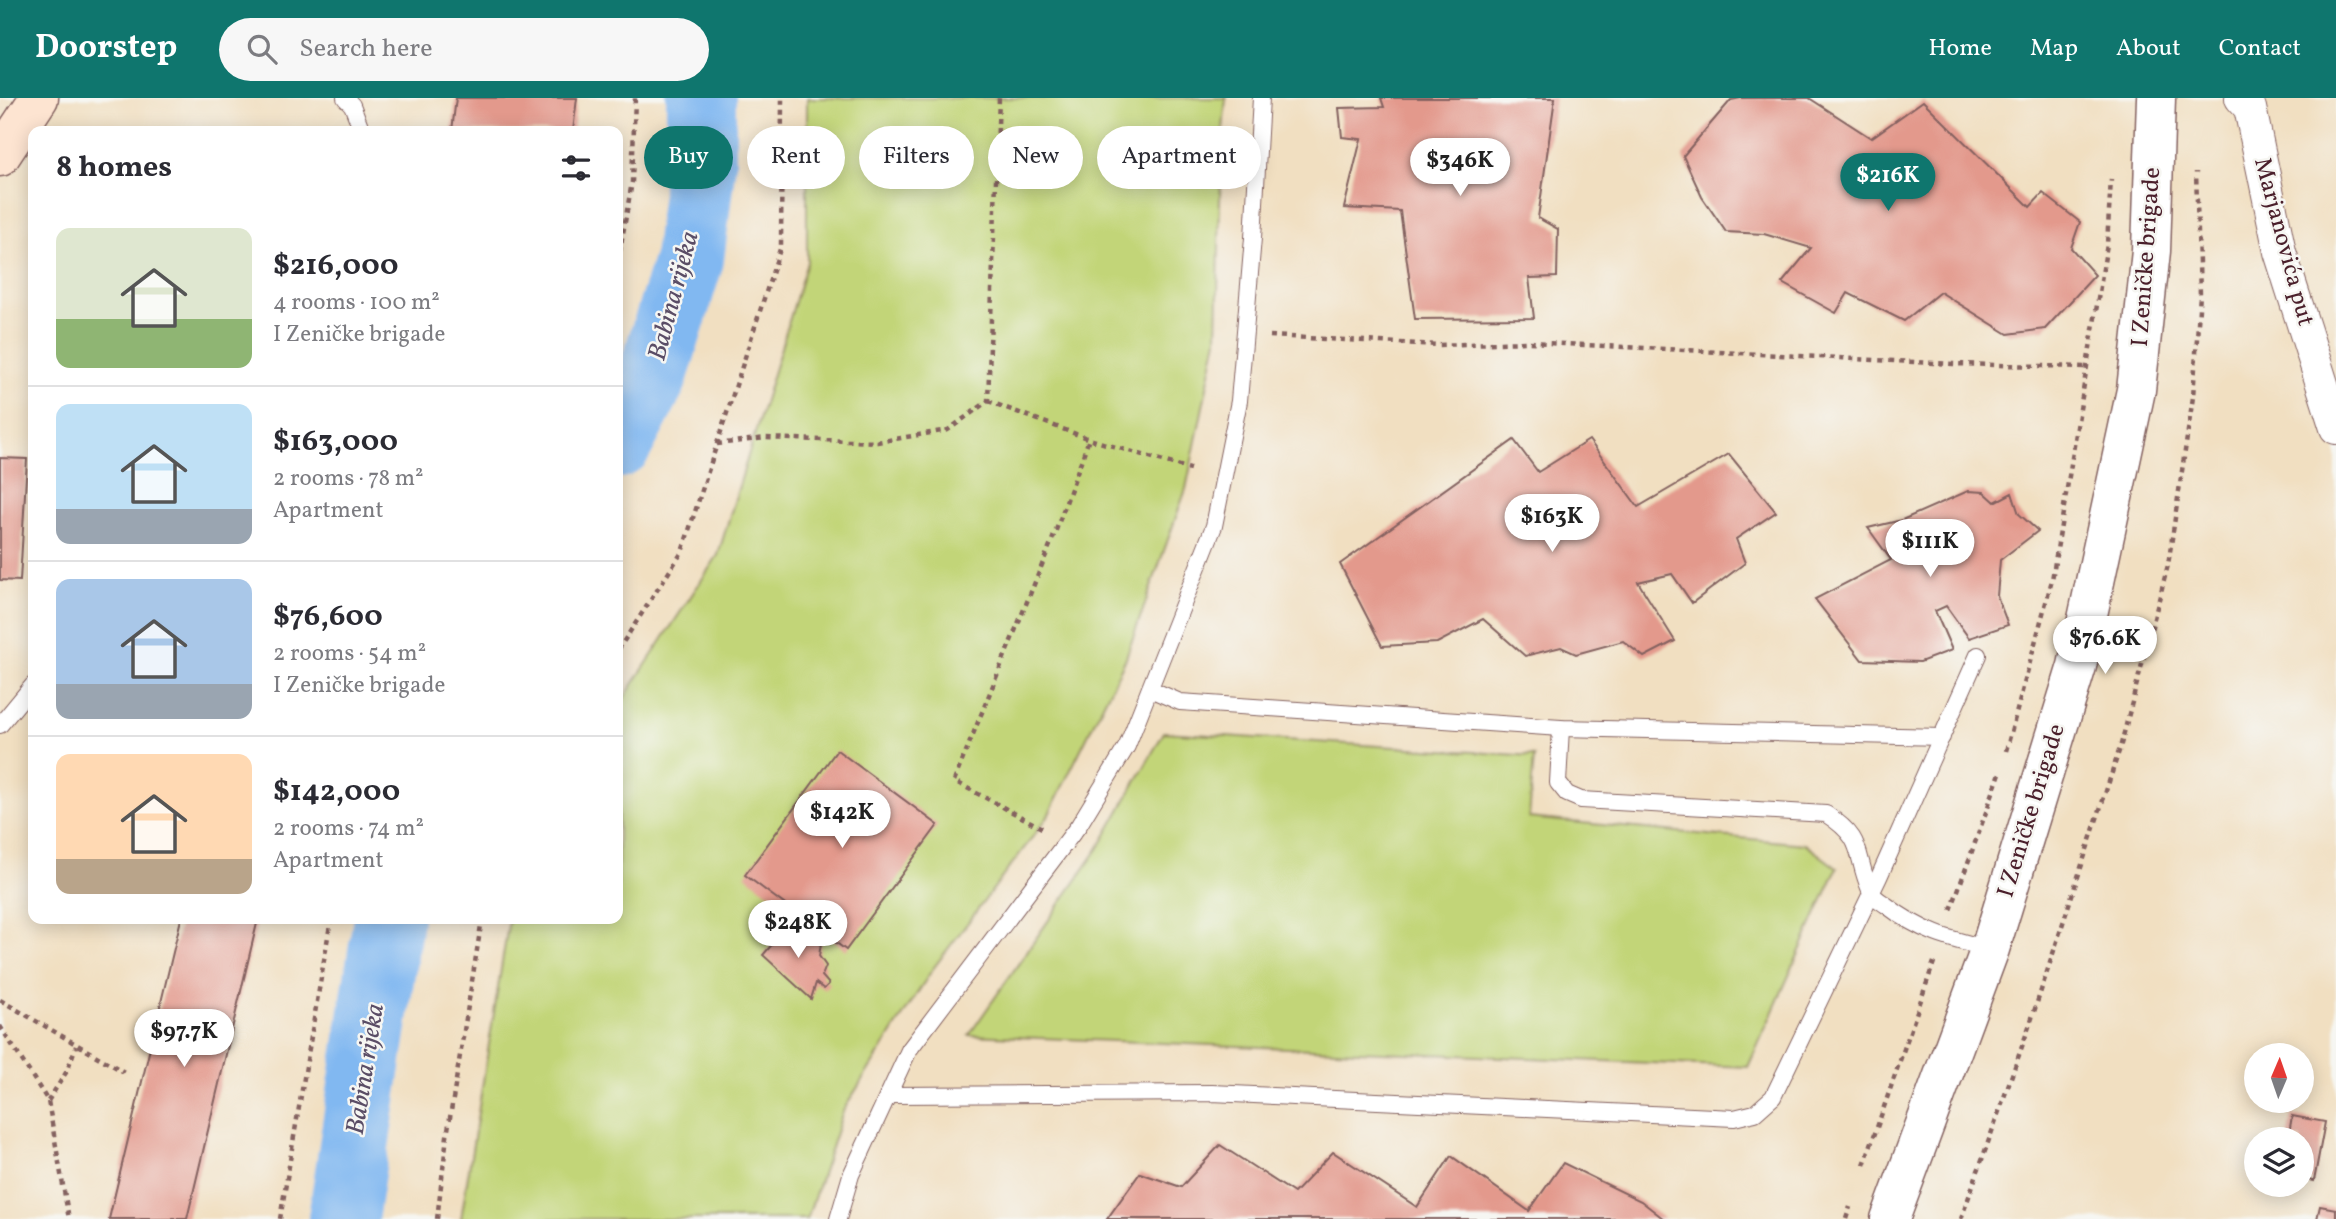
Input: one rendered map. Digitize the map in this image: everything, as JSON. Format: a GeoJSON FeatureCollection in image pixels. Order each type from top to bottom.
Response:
{"type":"FeatureCollection","features":[{"type":"Feature","properties":{"kind":"main road"},"geometry":{"type":"LineString","coordinates":[[0,156],[39,98]]}},
{"type":"Feature","properties":{"kind":"street","name":"I Zeničke brigade"},"geometry":{"type":"LineString","coordinates":[[1890,1219],[1990,949],[2077,666],[2136,390],[2151,251],[2156,98]]}},
{"type":"Feature","properties":{"kind":"street","name":"Marjanovića put"},"geometry":{"type":"LineString","coordinates":[[2241,98],[2250,108],[2280,252],[2328,372],[2336,428]]}},
{"type":"Feature","properties":{"kind":"lane"},"geometry":{"type":"LineString","coordinates":[[838,1219],[851,1175],[909,1050],[1067,841],[1127,746],[1214,527],[1239,401],[1254,238],[1261,98]]}},
{"type":"Feature","properties":{"kind":"lane"},"geometry":{"type":"LineString","coordinates":[[350,100],[360,126]]}},
{"type":"Feature","properties":{"kind":"lane"},"geometry":{"type":"LineString","coordinates":[[888,1095],[1212,1093],[1734,1118],[1755,1113],[1773,1097],[1871,894],[1978,655]]}},
{"type":"Feature","properties":{"kind":"lane"},"geometry":{"type":"LineString","coordinates":[[1150,689],[1180,702],[1561,728],[1942,737]]}},
{"type":"Feature","properties":{"kind":"lane"},"geometry":{"type":"LineString","coordinates":[[0,725],[28,691]]}},
{"type":"Feature","properties":{"kind":"lane"},"geometry":{"type":"LineString","coordinates":[[1561,728],[1558,783],[1567,794],[1581,800],[1826,814],[1845,826],[1858,846],[1871,894],[1910,923],[1942,937],[1990,949]]}},
{"type":"Feature","properties":{"kind":"path"},"geometry":{"type":"LineString","coordinates":[[623,233],[632,182],[635,98]]}},
{"type":"Feature","properties":{"kind":"path"},"geometry":{"type":"LineString","coordinates":[[623,642],[682,552],[781,246],[782,98]]}},
{"type":"Feature","properties":{"kind":"path"},"geometry":{"type":"LineString","coordinates":[[988,401],[999,98]]}},
{"type":"Feature","properties":{"kind":"path"},"geometry":{"type":"LineString","coordinates":[[1864,1168],[2004,762],[2052,580],[2107,244]]}},
{"type":"Feature","properties":{"kind":"path"},"geometry":{"type":"LineString","coordinates":[[1245,335],[1438,345],[1528,342],[1953,364],[2087,367]]}},
{"type":"Feature","properties":{"kind":"path"},"geometry":{"type":"LineString","coordinates":[[717,444],[766,438],[877,442],[948,430],[988,401]]}},
{"type":"Feature","properties":{"kind":"path"},"geometry":{"type":"LineString","coordinates":[[988,401],[1089,439],[1190,469]]}},
{"type":"Feature","properties":{"kind":"path"},"geometry":{"type":"LineString","coordinates":[[1067,841],[954,781],[1055,533],[1089,439]]}},
{"type":"Feature","properties":{"kind":"path"},"geometry":{"type":"LineString","coordinates":[[280,1219],[330,924]]}},
{"type":"Feature","properties":{"kind":"path"},"geometry":{"type":"LineString","coordinates":[[437,1219],[447,1136],[481,924]]}},
{"type":"Feature","properties":{"kind":"path"},"geometry":{"type":"LineString","coordinates":[[0,1000],[124,1072]]}},
{"type":"Feature","properties":{"kind":"path"},"geometry":{"type":"LineString","coordinates":[[0,1026],[48,1101],[69,1219]]}},
{"type":"Feature","properties":{"kind":"path"},"geometry":{"type":"LineString","coordinates":[[48,1101],[67,1071],[76,1046]]}},
{"type":"Feature","properties":{"kind":"path"},"geometry":{"type":"LineString","coordinates":[[1846,1219],[1850,1206]]}},
{"type":"Feature","properties":{"kind":"green space"},"geometry":{"type":"Polygon","coordinates":[[[807,98],[1226,98],[1223,126],[1097,126],[1097,189],[1220,189],[1217,339],[1186,489],[1125,660],[1047,818],[932,970],[844,1109],[807,1219],[461,1219],[508,924],[623,924],[623,699],[718,555],[807,262],[807,189],[845,189],[845,126],[807,126],[807,98]]]}},
{"type":"Feature","properties":{"kind":"green space"},"geometry":{"type":"Polygon","coordinates":[[[1164,732],[1534,756],[1529,818],[1805,844],[1837,868],[1748,1067],[969,1035],[1098,849],[1164,732]]]}},
{"type":"Feature","properties":{"kind":"building"},"geometry":{"type":"Polygon","coordinates":[[[456,98],[577,98],[574,126],[453,126],[456,98]]]}},
{"type":"Feature","properties":{"kind":"building"},"geometry":{"type":"Polygon","coordinates":[[[1381,98],[1555,98],[1538,218],[1558,229],[1557,277],[1529,278],[1534,318],[1415,319],[1400,211],[1344,208],[1361,139],[1342,137],[1339,108],[1384,107],[1381,98]]]}},
{"type":"Feature","properties":{"kind":"building"},"geometry":{"type":"Polygon","coordinates":[[[1809,98],[1871,138],[1923,101],[2030,207],[2043,193],[2080,222],[2071,248],[2095,275],[2045,329],[2008,334],[1940,292],[1904,321],[1848,293],[1836,313],[1782,283],[1811,248],[1764,234],[1726,232],[1702,197],[1683,156],[1731,100],[1809,98]]]}},
{"type":"Feature","properties":{"kind":"building"},"geometry":{"type":"Polygon","coordinates":[[[1514,440],[1538,472],[1589,440],[1638,507],[1729,454],[1776,512],[1736,539],[1745,563],[1692,603],[1672,574],[1638,582],[1675,641],[1644,657],[1623,641],[1576,654],[1561,647],[1525,656],[1483,619],[1437,643],[1382,646],[1340,564],[1514,440]]]}},
{"type":"Feature","properties":{"kind":"building"},"geometry":{"type":"Polygon","coordinates":[[[0,458],[27,459],[20,581],[0,580],[0,458]]]}},
{"type":"Feature","properties":{"kind":"building"},"geometry":{"type":"Polygon","coordinates":[[[1968,491],[1984,492],[1995,502],[2012,493],[2019,514],[2038,531],[2000,560],[1997,596],[2008,625],[1969,638],[1946,606],[1935,611],[1952,650],[1920,662],[1862,660],[1815,599],[1891,560],[1868,528],[1902,520],[1968,491]]]}},
{"type":"Feature","properties":{"kind":"building"},"geometry":{"type":"Polygon","coordinates":[[[837,750],[938,825],[846,950],[745,875],[837,750]]]}},
{"type":"Feature","properties":{"kind":"building"},"geometry":{"type":"Polygon","coordinates":[[[180,924],[257,924],[187,1219],[109,1219],[180,924]]]}},
{"type":"Feature","properties":{"kind":"building"},"geometry":{"type":"Polygon","coordinates":[[[788,926],[821,943],[819,956],[826,966],[822,976],[829,984],[824,989],[816,983],[811,999],[763,955],[788,926]]]}},
{"type":"Feature","properties":{"kind":"building"},"geometry":{"type":"Polygon","coordinates":[[[2292,1116],[2325,1122],[2314,1181],[2314,1127],[2290,1127],[2292,1116]]]}},
{"type":"Feature","properties":{"kind":"building"},"geometry":{"type":"Polygon","coordinates":[[[1220,1145],[1294,1193],[1333,1152],[1417,1207],[1451,1156],[1529,1211],[1563,1163],[1641,1201],[1664,1219],[1107,1219],[1140,1173],[1181,1187],[1220,1145]]]}},
{"type":"Feature","properties":{"kind":"building"},"geometry":{"type":"Polygon","coordinates":[[[2320,1206],[2336,1209],[2336,1219],[2317,1219],[2320,1206]]]}},
{"type":"Feature","properties":{"kind":"waterway","name":"Babina rijeka"},"geometry":{"type":"LineString","coordinates":[[623,433],[652,378],[689,259],[701,161],[701,98]]}},
{"type":"Feature","properties":{"kind":"waterway","name":"Babina rijeka"},"geometry":{"type":"LineString","coordinates":[[343,1219],[387,924]]}}]}
